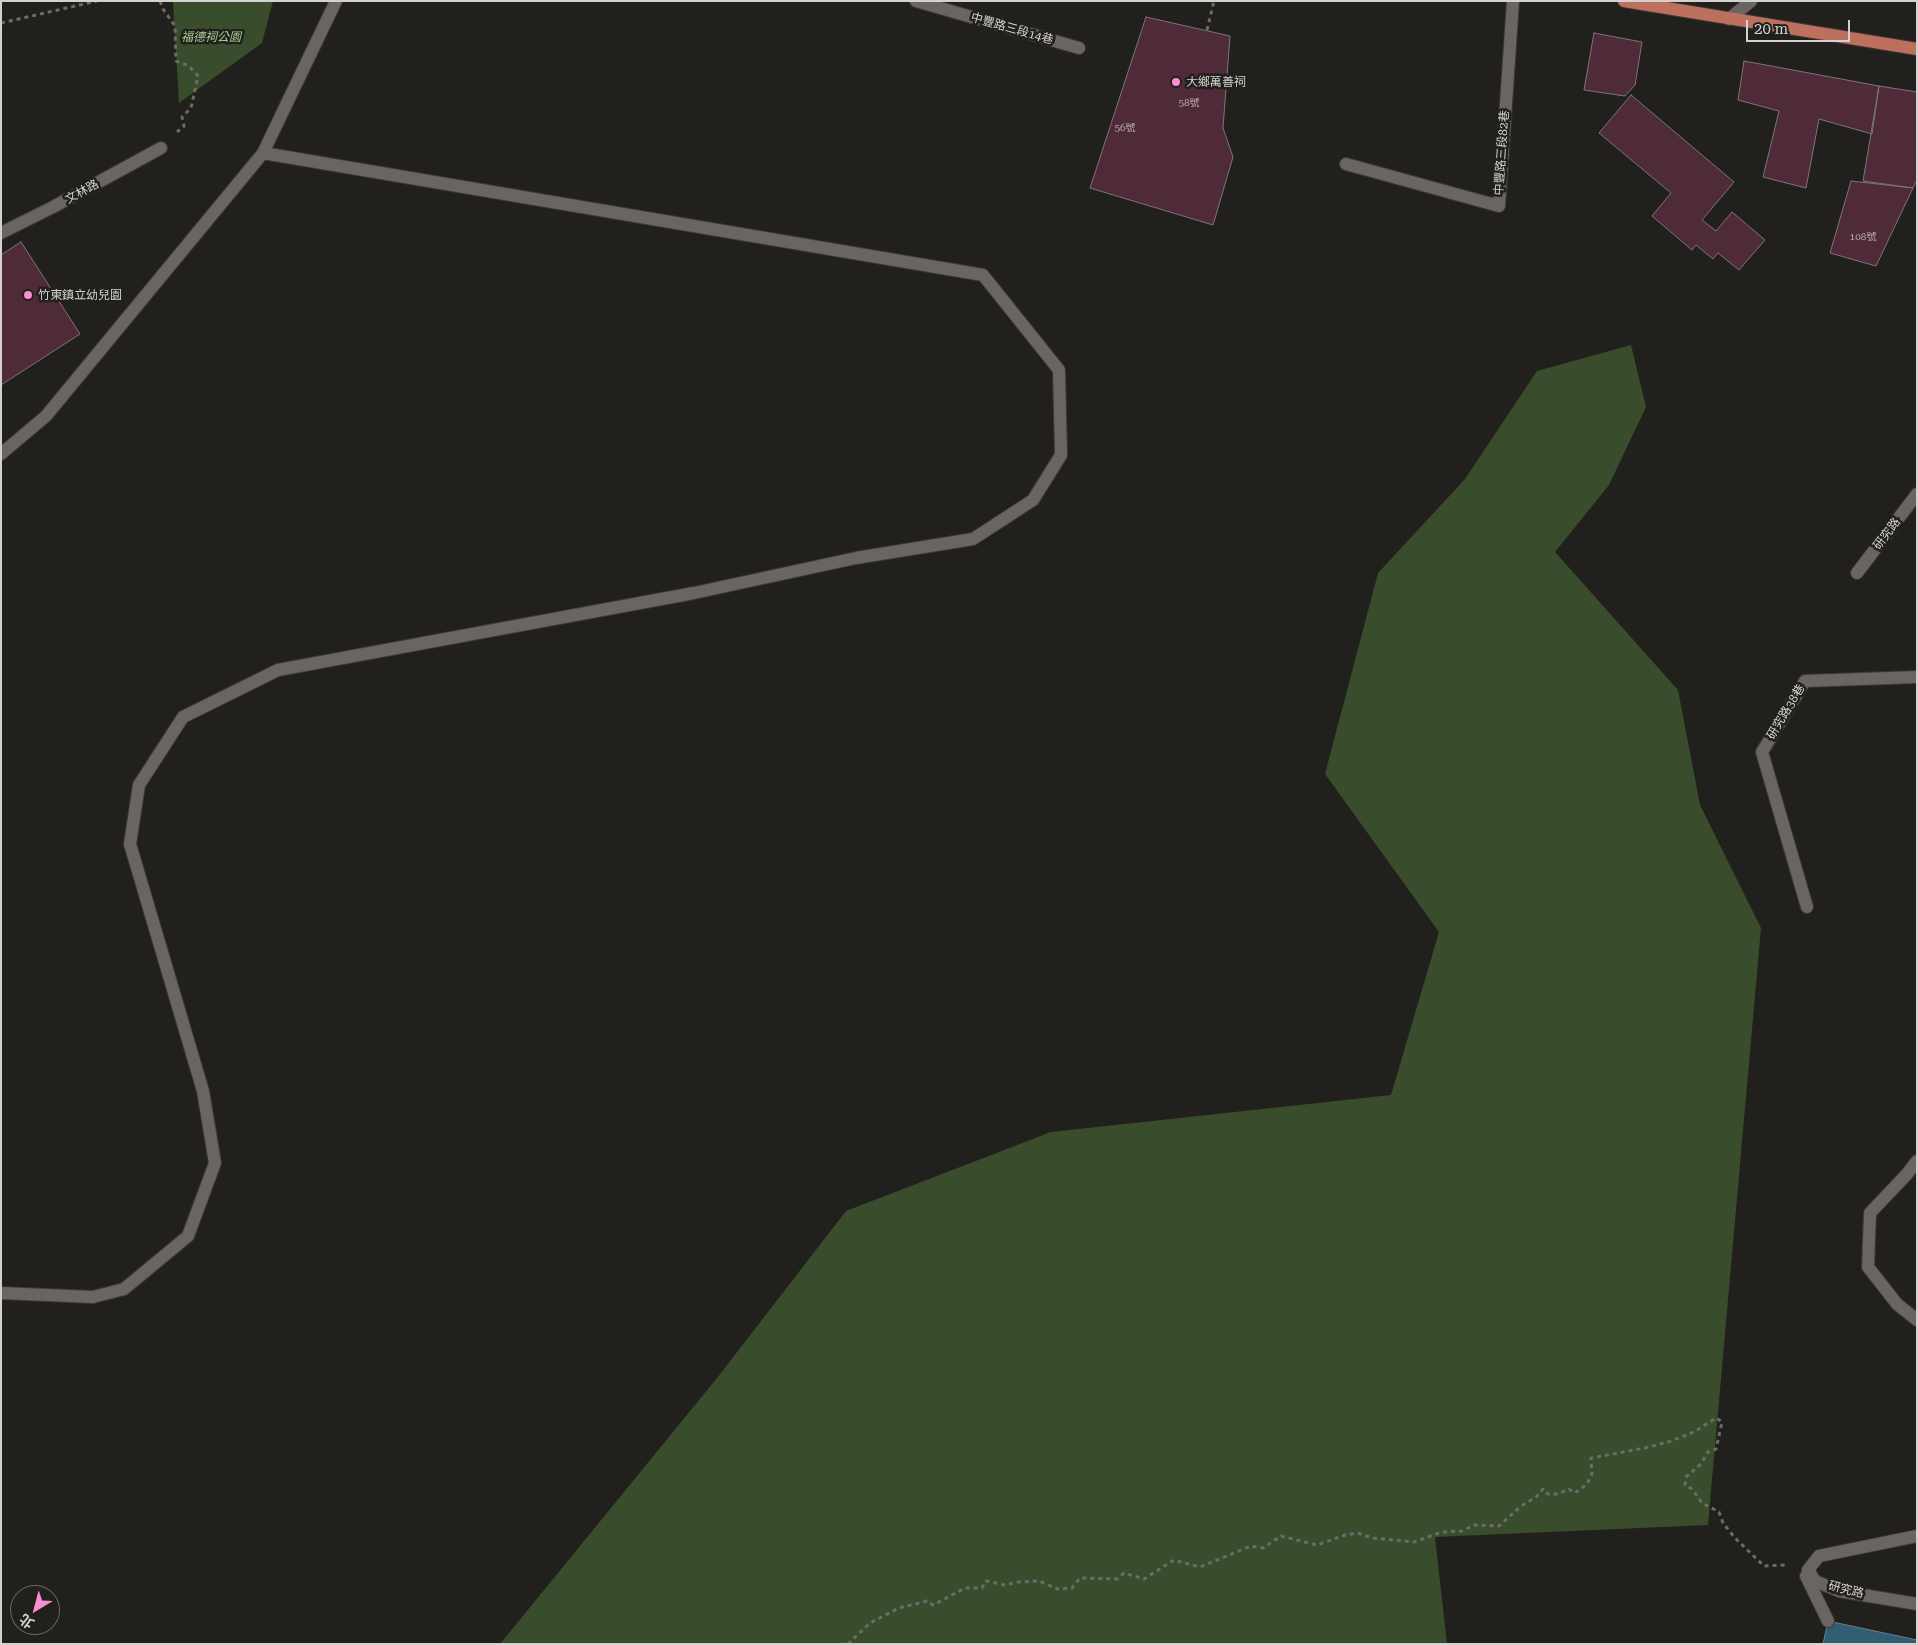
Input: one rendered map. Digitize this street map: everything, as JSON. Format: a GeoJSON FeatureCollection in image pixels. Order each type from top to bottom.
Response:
{"type":"FeatureCollection","features":[{"type":"Feature","properties":{"kind":"main road"},"geometry":{"type":"LineString","coordinates":[[1624,1],[1729,20],[1917,48]]}},
{"type":"Feature","properties":{"kind":"street"},"geometry":{"type":"LineString","coordinates":[[1,454],[46,416],[263,153],[336,1]]}},
{"type":"Feature","properties":{"kind":"street","name":"中豐路三段14巷"},"geometry":{"type":"LineString","coordinates":[[916,1],[1079,48]]}},
{"type":"Feature","properties":{"kind":"street","name":"中豐路三段82巷"},"geometry":{"type":"LineString","coordinates":[[1346,164],[1498,206],[1513,1]]}},
{"type":"Feature","properties":{"kind":"street"},"geometry":{"type":"LineString","coordinates":[[1729,20],[1751,1]]}},
{"type":"Feature","properties":{"kind":"street","name":"文林路"},"geometry":{"type":"LineString","coordinates":[[1,233],[161,148]]}},
{"type":"Feature","properties":{"kind":"street"},"geometry":{"type":"LineString","coordinates":[[1,1293],[93,1297],[124,1289],[188,1236],[215,1163],[203,1091],[130,844],[139,785],[183,717],[278,670],[694,593],[856,558],[973,539],[1033,500],[1061,455],[1058,370],[983,275],[263,153]]}},
{"type":"Feature","properties":{"kind":"street","name":"研究路"},"geometry":{"type":"LineString","coordinates":[[1857,573],[1917,494]]}},
{"type":"Feature","properties":{"kind":"street","name":"研究路38巷"},"geometry":{"type":"LineString","coordinates":[[1808,907],[1762,752],[1805,681],[1917,677]]}},
{"type":"Feature","properties":{"kind":"street"},"geometry":{"type":"LineString","coordinates":[[1917,1161],[1870,1214],[1868,1267],[1896,1304],[1917,1320]]}},
{"type":"Feature","properties":{"kind":"street"},"geometry":{"type":"LineString","coordinates":[[1828,1621],[1801,1565],[1819,1556],[1917,1536]]}},
{"type":"Feature","properties":{"kind":"street","name":"研究路"},"geometry":{"type":"LineString","coordinates":[[1819,1556],[1808,1570],[1815,1582],[1839,1591],[1917,1604]]}},
{"type":"Feature","properties":{"kind":"path"},"geometry":{"type":"LineString","coordinates":[[1,23],[97,1]]}},
{"type":"Feature","properties":{"kind":"path"},"geometry":{"type":"LineString","coordinates":[[160,1],[163,9],[175,26],[176,60],[189,66],[198,76],[191,108],[182,117],[184,126],[161,148]]}},
{"type":"Feature","properties":{"kind":"path"},"geometry":{"type":"LineString","coordinates":[[1207,30],[1214,1]]}},
{"type":"Feature","properties":{"kind":"path"},"geometry":{"type":"LineString","coordinates":[[848,1644],[870,1623],[900,1608],[928,1601],[933,1605],[965,1588],[982,1588],[986,1582],[1005,1585],[1039,1581],[1058,1589],[1072,1588],[1080,1578],[1117,1579],[1124,1573],[1144,1579],[1174,1560],[1200,1567],[1251,1546],[1263,1548],[1281,1536],[1317,1545],[1358,1532],[1372,1538],[1414,1542],[1442,1532],[1462,1531],[1474,1525],[1499,1526],[1521,1506],[1536,1497],[1543,1489],[1548,1494],[1558,1494],[1569,1489],[1575,1493],[1587,1484],[1592,1474],[1591,1458],[1672,1441],[1694,1432],[1716,1418],[1722,1422],[1716,1449],[1708,1452],[1701,1464],[1686,1477],[1685,1485],[1692,1489],[1702,1504],[1719,1512],[1723,1523],[1735,1538],[1764,1566],[1801,1565]]}},
{"type":"Feature","properties":{"kind":"green space","name":"福德祠公園"},"geometry":{"type":"Polygon","coordinates":[[[173,1],[273,1],[262,43],[179,103],[173,1]]]}},
{"type":"Feature","properties":{"kind":"green space"},"geometry":{"type":"Polygon","coordinates":[[[1631,345],[1646,407],[1609,485],[1555,552],[1678,690],[1700,805],[1761,928],[1708,1525],[1435,1537],[1447,1644],[500,1644],[717,1378],[846,1211],[1051,1132],[1391,1095],[1439,932],[1325,774],[1378,573],[1465,479],[1537,371],[1631,345]]]}},
{"type":"Feature","properties":{"kind":"water"},"geometry":{"type":"Polygon","coordinates":[[[1828,1621],[1917,1640],[1917,1644],[1823,1644],[1828,1621]]]}},
{"type":"Feature","properties":{"kind":"building","name":"大鄉萬善祠"},"geometry":{"type":"Polygon","coordinates":[[[1146,17],[1230,36],[1223,128],[1233,157],[1213,225],[1090,188],[1146,17]]]}},
{"type":"Feature","properties":{"kind":"building"},"geometry":{"type":"Polygon","coordinates":[[[1594,33],[1642,42],[1635,85],[1625,96],[1584,90],[1594,33]]]}},
{"type":"Feature","properties":{"kind":"building"},"geometry":{"type":"Polygon","coordinates":[[[1744,61],[1879,86],[1872,134],[1819,119],[1806,188],[1763,177],[1779,111],[1738,100],[1744,61]]]}},
{"type":"Feature","properties":{"kind":"building"},"geometry":{"type":"Polygon","coordinates":[[[1879,86],[1917,92],[1917,180],[1913,188],[1863,181],[1879,86]]]}},
{"type":"Feature","properties":{"kind":"building"},"geometry":{"type":"Polygon","coordinates":[[[1631,95],[1734,182],[1702,220],[1716,231],[1732,212],[1765,240],[1739,270],[1718,253],[1713,259],[1696,245],[1692,250],[1652,216],[1671,193],[1599,133],[1631,95]]]}},
{"type":"Feature","properties":{"kind":"building"},"geometry":{"type":"Polygon","coordinates":[[[1851,181],[1913,188],[1876,266],[1830,253],[1851,181]]]}},
{"type":"Feature","properties":{"kind":"building","name":"竹東鎮立幼兒園"},"geometry":{"type":"Polygon","coordinates":[[[21,242],[80,334],[1,385],[1,255],[21,242]]]}},
{"type":"Feature","properties":{"kind":"place","name":"大鄉萬善祠"},"geometry":{"type":"Point","coordinates":[1176,82]}},
{"type":"Feature","properties":{"kind":"place","name":"竹東鎮立幼兒園"},"geometry":{"type":"Point","coordinates":[28,295]}}]}
